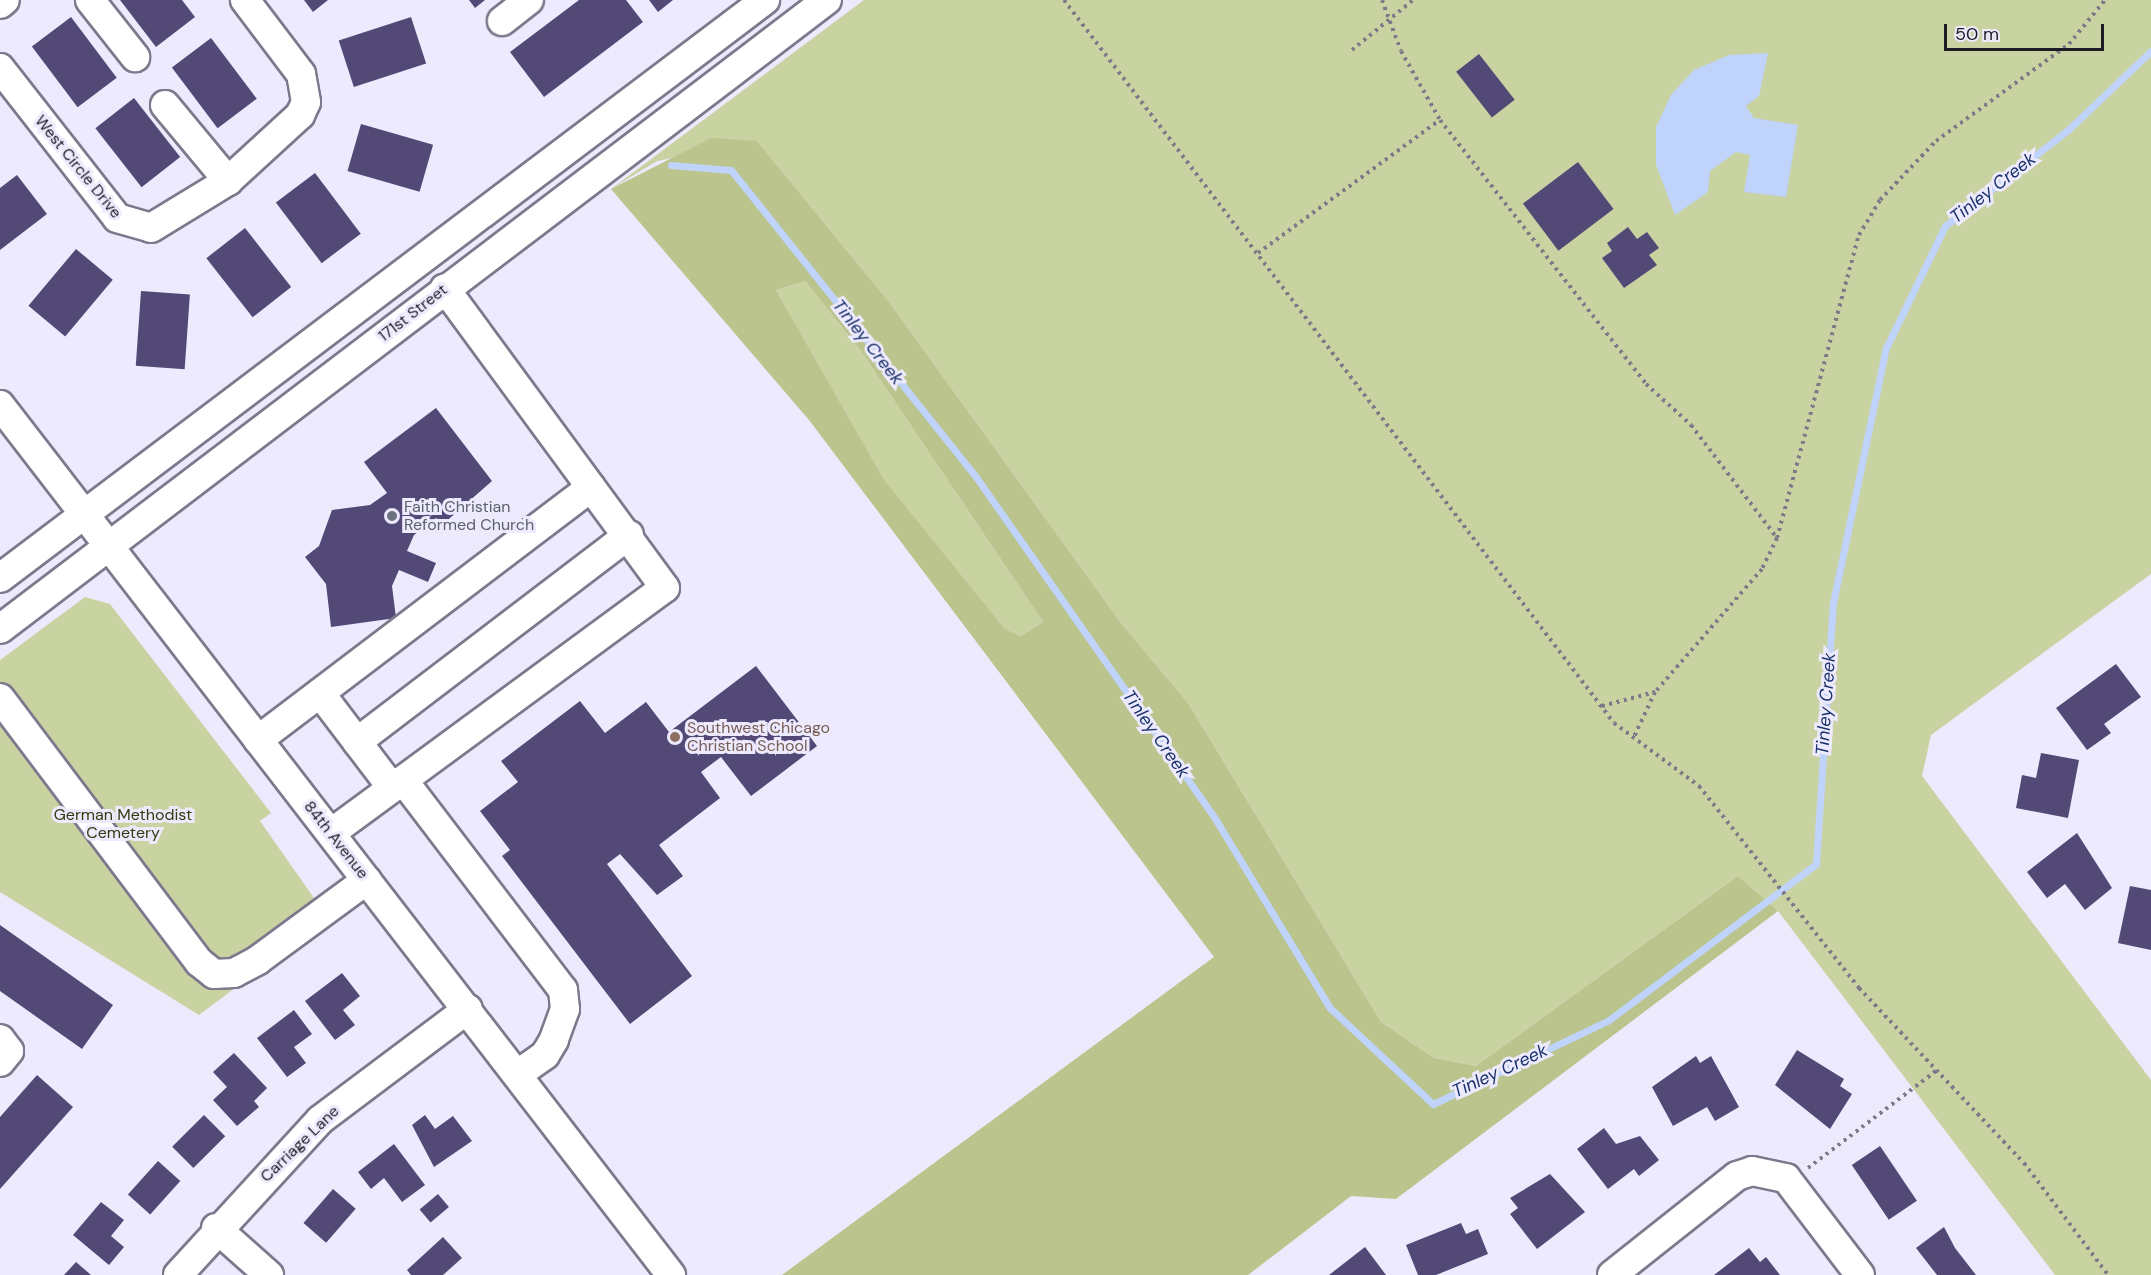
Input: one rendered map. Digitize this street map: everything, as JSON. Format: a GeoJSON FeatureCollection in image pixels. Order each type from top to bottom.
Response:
{"type":"FeatureCollection","features":[{"type":"Feature","properties":{"kind":"street"},"geometry":{"type":"LineString","coordinates":[[0,4],[5,0]]}},
{"type":"Feature","properties":{"kind":"street"},"geometry":{"type":"LineString","coordinates":[[90,0],[135,57]]}},
{"type":"Feature","properties":{"kind":"street","name":"West Circle Drive"},"geometry":{"type":"LineString","coordinates":[[0,68],[128,226],[140,230],[166,223],[230,178],[294,127],[306,102],[292,58],[245,0]]}},
{"type":"Feature","properties":{"kind":"street"},"geometry":{"type":"LineString","coordinates":[[502,21],[529,0]]}},
{"type":"Feature","properties":{"kind":"street"},"geometry":{"type":"LineString","coordinates":[[0,578],[765,0]]}},
{"type":"Feature","properties":{"kind":"street","name":"171st Street"},"geometry":{"type":"LineString","coordinates":[[0,629],[445,288],[827,0]]}},
{"type":"Feature","properties":{"kind":"street"},"geometry":{"type":"LineString","coordinates":[[165,105],[230,178]]}},
{"type":"Feature","properties":{"kind":"street"},"geometry":{"type":"LineString","coordinates":[[331,833],[665,588],[445,288]]}},
{"type":"Feature","properties":{"kind":"street","name":"84th Avenue"},"geometry":{"type":"LineString","coordinates":[[0,405],[83,516],[468,1009],[671,1275]]}},
{"type":"Feature","properties":{"kind":"street"},"geometry":{"type":"LineString","coordinates":[[258,740],[591,487]]}},
{"type":"Feature","properties":{"kind":"street"},"geometry":{"type":"LineString","coordinates":[[357,742],[629,536]]}},
{"type":"Feature","properties":{"kind":"street"},"geometry":{"type":"LineString","coordinates":[[320,693],[357,742],[398,784],[562,990],[565,1009],[554,1040],[545,1055],[518,1074]]}},
{"type":"Feature","properties":{"kind":"street"},"geometry":{"type":"LineString","coordinates":[[0,698],[193,954],[214,974],[234,973],[258,960],[367,880]]}},
{"type":"Feature","properties":{"kind":"street","name":"Carriage Lane"},"geometry":{"type":"LineString","coordinates":[[178,1275],[216,1228],[320,1120],[468,1009]]}},
{"type":"Feature","properties":{"kind":"street"},"geometry":{"type":"LineString","coordinates":[[0,1039],[9,1051],[0,1062]]}},
{"type":"Feature","properties":{"kind":"street"},"geometry":{"type":"LineString","coordinates":[[1612,1275],[1737,1176],[1780,1178],[1860,1275]]}},
{"type":"Feature","properties":{"kind":"street"},"geometry":{"type":"LineString","coordinates":[[216,1228],[268,1275]]}},
{"type":"Feature","properties":{"kind":"path"},"geometry":{"type":"LineString","coordinates":[[1064,0],[1602,706],[1633,739],[1699,786],[1795,911],[1937,1070],[2024,1163],[2108,1275]]}},
{"type":"Feature","properties":{"kind":"path"},"geometry":{"type":"LineString","coordinates":[[1382,0],[1440,120],[1646,384],[1691,425],[1777,538]]}},
{"type":"Feature","properties":{"kind":"path"},"geometry":{"type":"LineString","coordinates":[[1352,50],[1413,0]]}},
{"type":"Feature","properties":{"kind":"path"},"geometry":{"type":"LineString","coordinates":[[1633,739],[1655,692],[1762,569],[1777,538],[1858,235],[1880,200],[1936,141],[2069,44],[2105,0]]}},
{"type":"Feature","properties":{"kind":"path"},"geometry":{"type":"LineString","coordinates":[[1258,253],[1440,120]]}},
{"type":"Feature","properties":{"kind":"path"},"geometry":{"type":"LineString","coordinates":[[1602,706],[1655,692]]}},
{"type":"Feature","properties":{"kind":"path"},"geometry":{"type":"LineString","coordinates":[[1780,1178],[1937,1070]]}},
{"type":"Feature","properties":{"kind":"green space"},"geometry":{"type":"Polygon","coordinates":[[[864,0],[2151,0],[2151,574],[1931,735],[1922,776],[2151,1080],[2151,1275],[2055,1275],[1778,911],[1738,876],[1476,1066],[1434,1058],[1381,1022],[1188,703],[1121,623],[889,302],[757,141],[657,161],[611,189],[864,0]]]}},
{"type":"Feature","properties":{"kind":"green space"},"geometry":{"type":"Polygon","coordinates":[[[711,138],[757,141],[889,302],[1121,623],[1188,703],[1381,1022],[1434,1058],[1476,1066],[1738,876],[1778,911],[1396,1199],[1351,1196],[1248,1275],[782,1275],[1214,957],[809,420],[611,189],[711,138]],[[805,281],[776,290],[884,480],[1005,629],[1021,636],[1043,622],[861,351],[805,281]]]}},
{"type":"Feature","properties":{"kind":"green space"},"geometry":{"type":"Polygon","coordinates":[[[805,281],[861,351],[1043,622],[1021,636],[1005,629],[884,481],[776,290],[805,281]]]}},
{"type":"Feature","properties":{"kind":"green space","name":"German Methodist Cemetery"},"geometry":{"type":"Polygon","coordinates":[[[85,597],[110,604],[271,813],[260,821],[328,918],[199,1015],[0,892],[0,660],[85,597]]]}},
{"type":"Feature","properties":{"kind":"water"},"geometry":{"type":"Polygon","coordinates":[[[1768,53],[1759,96],[1746,106],[1754,118],[1798,125],[1786,197],[1744,192],[1750,155],[1736,152],[1710,171],[1708,192],[1675,215],[1656,165],[1656,127],[1671,95],[1694,70],[1729,55],[1768,53]]]}},
{"type":"Feature","properties":{"kind":"building"},"geometry":{"type":"Polygon","coordinates":[[[120,0],[182,0],[195,17],[156,47],[120,0]]]}},
{"type":"Feature","properties":{"kind":"building"},"geometry":{"type":"Polygon","coordinates":[[[304,0],[328,0],[313,12],[304,0]]]}},
{"type":"Feature","properties":{"kind":"building"},"geometry":{"type":"Polygon","coordinates":[[[469,0],[485,0],[475,8],[469,0]]]}},
{"type":"Feature","properties":{"kind":"building"},"geometry":{"type":"Polygon","coordinates":[[[579,0],[626,0],[643,22],[544,97],[510,52],[579,0]]]}},
{"type":"Feature","properties":{"kind":"building"},"geometry":{"type":"Polygon","coordinates":[[[649,0],[673,0],[658,12],[649,0]]]}},
{"type":"Feature","properties":{"kind":"building"},"geometry":{"type":"Polygon","coordinates":[[[71,17],[117,78],[78,107],[32,46],[71,17]]]}},
{"type":"Feature","properties":{"kind":"building"},"geometry":{"type":"Polygon","coordinates":[[[411,17],[426,64],[354,87],[339,40],[411,17]]]}},
{"type":"Feature","properties":{"kind":"building"},"geometry":{"type":"Polygon","coordinates":[[[211,38],[257,99],[218,128],[172,67],[211,38]]]}},
{"type":"Feature","properties":{"kind":"building"},"geometry":{"type":"Polygon","coordinates":[[[1479,54],[1515,100],[1492,118],[1456,72],[1479,54]]]}},
{"type":"Feature","properties":{"kind":"building"},"geometry":{"type":"Polygon","coordinates":[[[134,98],[180,157],[142,187],[95,128],[134,98]]]}},
{"type":"Feature","properties":{"kind":"building"},"geometry":{"type":"Polygon","coordinates":[[[361,124],[433,145],[420,192],[347,171],[361,124]]]}},
{"type":"Feature","properties":{"kind":"building"},"geometry":{"type":"Polygon","coordinates":[[[1578,162],[1614,209],[1558,251],[1523,204],[1578,162]]]}},
{"type":"Feature","properties":{"kind":"building"},"geometry":{"type":"Polygon","coordinates":[[[315,173],[361,234],[322,263],[276,202],[315,173]]]}},
{"type":"Feature","properties":{"kind":"building"},"geometry":{"type":"Polygon","coordinates":[[[17,175],[47,214],[0,250],[0,188],[17,175]]]}},
{"type":"Feature","properties":{"kind":"building"},"geometry":{"type":"Polygon","coordinates":[[[1628,227],[1637,239],[1647,232],[1659,248],[1649,255],[1657,265],[1624,288],[1602,258],[1612,251],[1607,243],[1628,227]]]}},
{"type":"Feature","properties":{"kind":"building"},"geometry":{"type":"Polygon","coordinates":[[[245,228],[291,287],[253,317],[206,258],[245,228]]]}},
{"type":"Feature","properties":{"kind":"building"},"geometry":{"type":"Polygon","coordinates":[[[76,249],[113,280],[65,337],[28,306],[76,249]]]}},
{"type":"Feature","properties":{"kind":"building"},"geometry":{"type":"Polygon","coordinates":[[[141,291],[190,294],[185,369],[136,366],[141,291]]]}},
{"type":"Feature","properties":{"kind":"building","name":"Faith Christian Reformed Church"},"geometry":{"type":"Polygon","coordinates":[[[436,408],[492,481],[442,525],[436,518],[414,535],[407,551],[436,563],[428,582],[399,570],[392,586],[396,618],[331,627],[326,584],[305,557],[319,546],[332,510],[370,505],[387,493],[364,462],[436,408]]]}},
{"type":"Feature","properties":{"kind":"building"},"geometry":{"type":"Polygon","coordinates":[[[2116,664],[2141,697],[2104,724],[2111,733],[2087,750],[2056,708],[2116,664]]]}},
{"type":"Feature","properties":{"kind":"building"},"geometry":{"type":"Polygon","coordinates":[[[756,666],[817,746],[751,796],[721,757],[701,772],[720,798],[659,845],[683,876],[657,895],[620,854],[607,864],[692,976],[630,1024],[502,856],[510,850],[480,811],[518,782],[501,761],[580,701],[605,733],[646,702],[669,732],[756,666]]]}},
{"type":"Feature","properties":{"kind":"building"},"geometry":{"type":"Polygon","coordinates":[[[2041,753],[2079,760],[2068,818],[2016,808],[2022,775],[2036,778],[2041,753]]]}},
{"type":"Feature","properties":{"kind":"building"},"geometry":{"type":"Polygon","coordinates":[[[2077,833],[2112,888],[2085,910],[2065,884],[2047,898],[2027,872],[2077,833]]]}},
{"type":"Feature","properties":{"kind":"building"},"geometry":{"type":"Polygon","coordinates":[[[2130,886],[2151,890],[2151,950],[2118,943],[2130,886]]]}},
{"type":"Feature","properties":{"kind":"building"},"geometry":{"type":"Polygon","coordinates":[[[0,925],[113,1005],[82,1049],[0,991],[0,925]]]}},
{"type":"Feature","properties":{"kind":"building"},"geometry":{"type":"Polygon","coordinates":[[[342,973],[360,996],[343,1010],[355,1025],[335,1040],[305,1001],[342,973]]]}},
{"type":"Feature","properties":{"kind":"building"},"geometry":{"type":"Polygon","coordinates":[[[294,1010],[312,1034],[294,1047],[306,1063],[287,1077],[257,1038],[294,1010]]]}},
{"type":"Feature","properties":{"kind":"building"},"geometry":{"type":"Polygon","coordinates":[[[1797,1050],[1844,1079],[1840,1086],[1852,1094],[1830,1129],[1775,1085],[1797,1050]]]}},
{"type":"Feature","properties":{"kind":"building"},"geometry":{"type":"Polygon","coordinates":[[[234,1053],[267,1088],[254,1101],[259,1107],[237,1126],[213,1100],[227,1087],[213,1072],[234,1053]]]}},
{"type":"Feature","properties":{"kind":"building"},"geometry":{"type":"Polygon","coordinates":[[[1696,1056],[1700,1063],[1711,1056],[1739,1107],[1715,1121],[1707,1107],[1673,1126],[1652,1087],[1696,1056]]]}},
{"type":"Feature","properties":{"kind":"building"},"geometry":{"type":"Polygon","coordinates":[[[37,1075],[73,1107],[0,1189],[0,1117],[37,1075]]]}},
{"type":"Feature","properties":{"kind":"building"},"geometry":{"type":"Polygon","coordinates":[[[204,1115],[225,1136],[193,1168],[172,1147],[204,1115]]]}},
{"type":"Feature","properties":{"kind":"building"},"geometry":{"type":"Polygon","coordinates":[[[425,1115],[435,1129],[453,1116],[472,1141],[434,1167],[412,1125],[425,1115]]]}},
{"type":"Feature","properties":{"kind":"building"},"geometry":{"type":"Polygon","coordinates":[[[1604,1128],[1616,1144],[1640,1136],[1659,1160],[1639,1176],[1634,1169],[1608,1189],[1577,1149],[1604,1128]]]}},
{"type":"Feature","properties":{"kind":"building"},"geometry":{"type":"Polygon","coordinates":[[[394,1144],[425,1185],[402,1202],[384,1178],[371,1189],[358,1172],[394,1144]]]}},
{"type":"Feature","properties":{"kind":"building"},"geometry":{"type":"Polygon","coordinates":[[[1880,1146],[1917,1201],[1889,1220],[1852,1165],[1880,1146]]]}},
{"type":"Feature","properties":{"kind":"building"},"geometry":{"type":"Polygon","coordinates":[[[158,1161],[180,1181],[150,1215],[128,1194],[158,1161]]]}},
{"type":"Feature","properties":{"kind":"building"},"geometry":{"type":"Polygon","coordinates":[[[1550,1174],[1585,1212],[1537,1249],[1510,1214],[1518,1208],[1510,1198],[1550,1174]]]}},
{"type":"Feature","properties":{"kind":"building"},"geometry":{"type":"Polygon","coordinates":[[[333,1189],[356,1209],[326,1243],[303,1223],[333,1189]]]}},
{"type":"Feature","properties":{"kind":"building"},"geometry":{"type":"Polygon","coordinates":[[[438,1194],[449,1207],[431,1222],[420,1209],[438,1194]]]}},
{"type":"Feature","properties":{"kind":"building"},"geometry":{"type":"Polygon","coordinates":[[[101,1202],[124,1220],[111,1236],[124,1247],[109,1265],[73,1235],[101,1202]]]}},
{"type":"Feature","properties":{"kind":"building"},"geometry":{"type":"Polygon","coordinates":[[[1461,1223],[1466,1234],[1478,1229],[1488,1254],[1436,1275],[1418,1275],[1406,1245],[1461,1223]]]}},
{"type":"Feature","properties":{"kind":"building"},"geometry":{"type":"Polygon","coordinates":[[[1944,1227],[1955,1248],[1976,1275],[1937,1275],[1916,1248],[1944,1227]]]}},
{"type":"Feature","properties":{"kind":"building"},"geometry":{"type":"Polygon","coordinates":[[[443,1237],[462,1258],[443,1275],[411,1275],[407,1270],[443,1237]]]}},
{"type":"Feature","properties":{"kind":"building"},"geometry":{"type":"Polygon","coordinates":[[[1365,1247],[1386,1275],[1329,1275],[1365,1247]]]}},
{"type":"Feature","properties":{"kind":"building"},"geometry":{"type":"Polygon","coordinates":[[[1749,1248],[1760,1262],[1766,1257],[1780,1275],[1714,1275],[1749,1248]]]}},
{"type":"Feature","properties":{"kind":"building"},"geometry":{"type":"Polygon","coordinates":[[[76,1262],[91,1275],[64,1275],[76,1262]]]}},
{"type":"Feature","properties":{"kind":"waterway","name":"Tinley Creek"},"geometry":{"type":"LineString","coordinates":[[671,165],[731,170],[976,477],[1216,820],[1330,1008],[1433,1104],[1609,1020],[1816,864],[1833,603],[1886,348],[1945,226],[2069,129],[2151,51]]}},
{"type":"Feature","properties":{"kind":"place","name":"Faith Christian Reformed Church"},"geometry":{"type":"Point","coordinates":[392,516]}},
{"type":"Feature","properties":{"kind":"place","name":"Southwest Chicago Christian School"},"geometry":{"type":"Point","coordinates":[675,737]}}]}
